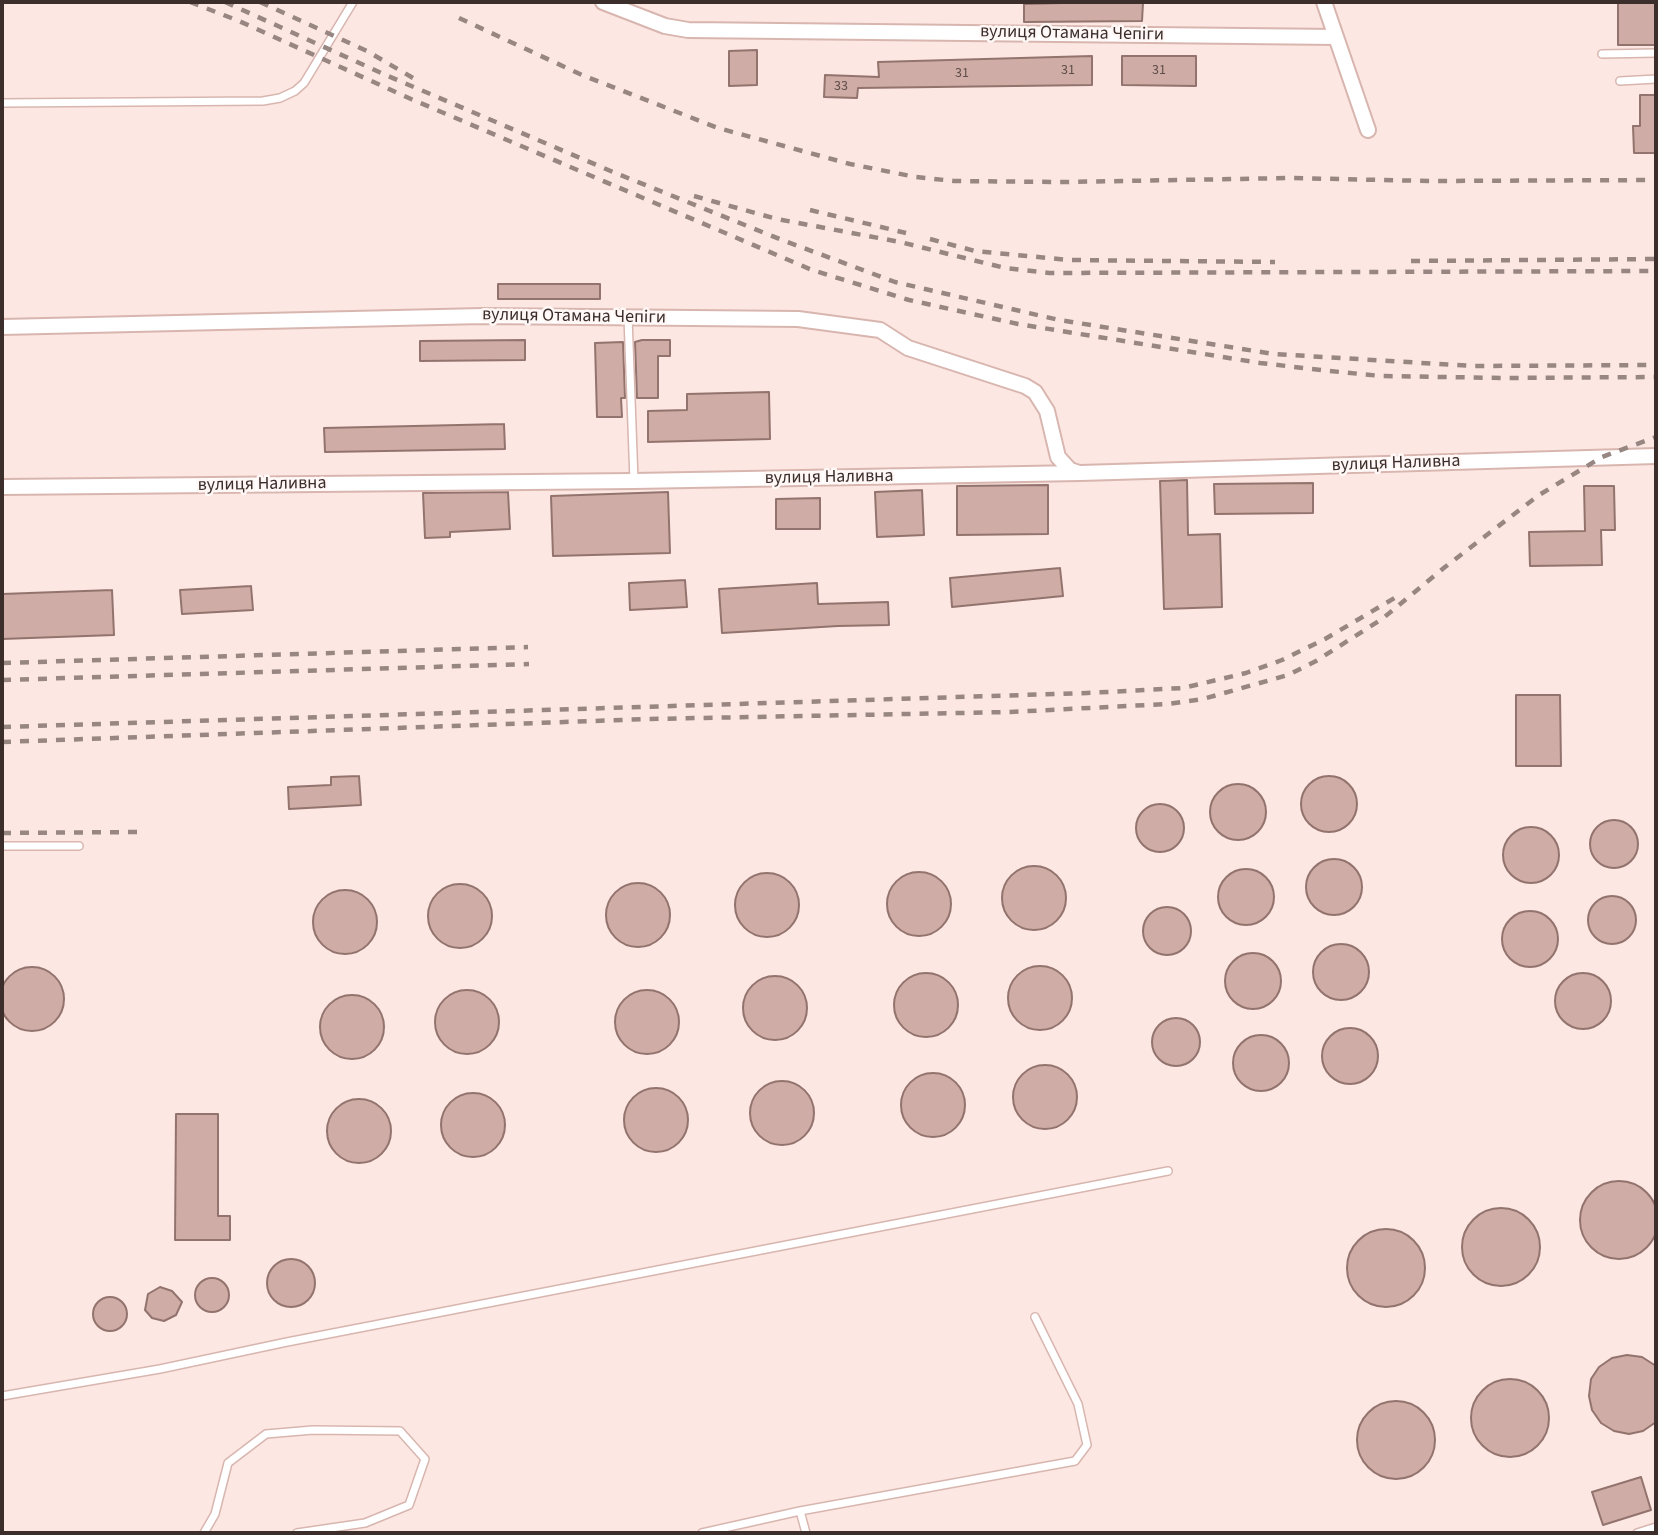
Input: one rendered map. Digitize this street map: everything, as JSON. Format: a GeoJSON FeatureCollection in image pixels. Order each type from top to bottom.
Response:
{"type":"FeatureCollection","features":[{"type":"Feature","properties":{"kind":"street","name":"вулиця Отамана Чепіги"},"geometry":{"type":"LineString","coordinates":[[603,2],[665,26],[688,30],[1336,37]]}},
{"type":"Feature","properties":{"kind":"street"},"geometry":{"type":"LineString","coordinates":[[1324,2],[1368,130]]}},
{"type":"Feature","properties":{"kind":"street","name":"вулиця Отамана Чепіги"},"geometry":{"type":"LineString","coordinates":[[2,327],[483,316],[798,319],[880,330],[908,348],[1013,382],[1035,393],[1048,411],[1058,457],[1070,470],[1080,473]]}},
{"type":"Feature","properties":{"kind":"street","name":"вулиця Наливна"},"geometry":{"type":"LineString","coordinates":[[2,487],[634,481],[1080,473],[1656,456]]}},
{"type":"Feature","properties":{"kind":"lane"},"geometry":{"type":"LineString","coordinates":[[2,103],[263,101],[281,98],[304,83],[353,2]]}},
{"type":"Feature","properties":{"kind":"lane"},"geometry":{"type":"LineString","coordinates":[[1602,54],[1656,53]]}},
{"type":"Feature","properties":{"kind":"lane"},"geometry":{"type":"LineString","coordinates":[[1620,81],[1656,79]]}},
{"type":"Feature","properties":{"kind":"lane"},"geometry":{"type":"LineString","coordinates":[[628,317],[634,481]]}},
{"type":"Feature","properties":{"kind":"lane"},"geometry":{"type":"LineString","coordinates":[[2,846],[79,846]]}},
{"type":"Feature","properties":{"kind":"lane"},"geometry":{"type":"LineString","coordinates":[[2,1396],[171,1367],[1168,1171]]}},
{"type":"Feature","properties":{"kind":"lane"},"geometry":{"type":"LineString","coordinates":[[702,1533],[800,1511],[1075,1461],[1087,1445],[1078,1404],[1035,1317]]}},
{"type":"Feature","properties":{"kind":"lane"},"geometry":{"type":"LineString","coordinates":[[204,1533],[215,1514],[228,1463],[266,1434],[313,1430],[400,1431],[425,1459],[409,1506],[365,1523],[297,1533]]}},
{"type":"Feature","properties":{"kind":"lane"},"geometry":{"type":"LineString","coordinates":[[800,1511],[806,1533]]}},
{"type":"Feature","properties":{"kind":"lane"},"geometry":{"type":"LineString","coordinates":[[1637,1533],[1656,1527]]}},
{"type":"Feature","properties":{"kind":"building"},"geometry":{"type":"Polygon","coordinates":[[[1618,2],[1656,2],[1656,45],[1618,45],[1618,2]]]}},
{"type":"Feature","properties":{"kind":"building"},"geometry":{"type":"Polygon","coordinates":[[[1143,3],[1142,21],[1024,22],[1024,4],[1143,3]]]}},
{"type":"Feature","properties":{"kind":"building"},"geometry":{"type":"Polygon","coordinates":[[[757,50],[757,85],[729,86],[729,51],[757,50]]]}},
{"type":"Feature","properties":{"kind":"building"},"geometry":{"type":"Polygon","coordinates":[[[1092,56],[1092,85],[858,88],[857,98],[824,97],[825,75],[879,77],[878,62],[1092,56]]]}},
{"type":"Feature","properties":{"kind":"building"},"geometry":{"type":"Polygon","coordinates":[[[1122,56],[1196,56],[1196,86],[1122,85],[1122,56]]]}},
{"type":"Feature","properties":{"kind":"building"},"geometry":{"type":"Polygon","coordinates":[[[1640,95],[1656,95],[1656,153],[1634,153],[1633,126],[1640,126],[1640,95]]]}},
{"type":"Feature","properties":{"kind":"building"},"geometry":{"type":"Polygon","coordinates":[[[498,284],[600,284],[600,299],[498,299],[498,284]]]}},
{"type":"Feature","properties":{"kind":"building"},"geometry":{"type":"Polygon","coordinates":[[[525,340],[525,360],[420,361],[420,341],[525,340]]]}},
{"type":"Feature","properties":{"kind":"building"},"geometry":{"type":"Polygon","coordinates":[[[670,340],[670,356],[658,356],[658,398],[637,398],[635,342],[670,340]]]}},
{"type":"Feature","properties":{"kind":"building"},"geometry":{"type":"Polygon","coordinates":[[[623,342],[625,398],[621,398],[622,417],[597,417],[595,343],[623,342]]]}},
{"type":"Feature","properties":{"kind":"building"},"geometry":{"type":"Polygon","coordinates":[[[769,392],[770,439],[648,442],[648,411],[687,410],[687,394],[769,392]]]}},
{"type":"Feature","properties":{"kind":"building"},"geometry":{"type":"Polygon","coordinates":[[[504,424],[505,449],[325,452],[324,428],[504,424]]]}},
{"type":"Feature","properties":{"kind":"building"},"geometry":{"type":"Polygon","coordinates":[[[1187,480],[1188,535],[1220,534],[1222,607],[1164,609],[1160,481],[1187,480]]]}},
{"type":"Feature","properties":{"kind":"building"},"geometry":{"type":"Polygon","coordinates":[[[1313,483],[1313,513],[1215,514],[1214,484],[1313,483]]]}},
{"type":"Feature","properties":{"kind":"building"},"geometry":{"type":"Polygon","coordinates":[[[1048,485],[1048,534],[957,535],[957,486],[1048,485]]]}},
{"type":"Feature","properties":{"kind":"building"},"geometry":{"type":"Polygon","coordinates":[[[1584,486],[1614,486],[1615,530],[1601,530],[1602,565],[1530,566],[1529,532],[1585,531],[1584,486]]]}},
{"type":"Feature","properties":{"kind":"building"},"geometry":{"type":"Polygon","coordinates":[[[922,490],[924,535],[877,537],[875,492],[922,490]]]}},
{"type":"Feature","properties":{"kind":"building"},"geometry":{"type":"Polygon","coordinates":[[[508,492],[510,529],[450,532],[450,537],[425,538],[423,493],[508,492]]]}},
{"type":"Feature","properties":{"kind":"building"},"geometry":{"type":"Polygon","coordinates":[[[668,492],[670,553],[553,556],[551,496],[668,492]]]}},
{"type":"Feature","properties":{"kind":"building"},"geometry":{"type":"Polygon","coordinates":[[[820,498],[820,529],[776,529],[776,499],[820,498]]]}},
{"type":"Feature","properties":{"kind":"building"},"geometry":{"type":"Polygon","coordinates":[[[1060,568],[1063,596],[952,607],[950,578],[1060,568]]]}},
{"type":"Feature","properties":{"kind":"building"},"geometry":{"type":"Polygon","coordinates":[[[685,580],[687,607],[630,610],[629,583],[685,580]]]}},
{"type":"Feature","properties":{"kind":"building"},"geometry":{"type":"Polygon","coordinates":[[[817,583],[818,604],[888,602],[889,625],[722,633],[719,589],[817,583]]]}},
{"type":"Feature","properties":{"kind":"building"},"geometry":{"type":"Polygon","coordinates":[[[251,586],[253,610],[182,614],[180,590],[251,586]]]}},
{"type":"Feature","properties":{"kind":"building"},"geometry":{"type":"Polygon","coordinates":[[[112,590],[114,635],[2,639],[2,594],[112,590]]]}},
{"type":"Feature","properties":{"kind":"building"},"geometry":{"type":"Polygon","coordinates":[[[1516,695],[1560,695],[1561,766],[1516,766],[1516,695]]]}},
{"type":"Feature","properties":{"kind":"building"},"geometry":{"type":"Polygon","coordinates":[[[359,776],[361,805],[289,809],[288,787],[331,785],[331,777],[359,776]]]}},
{"type":"Feature","properties":{"kind":"building"},"geometry":{"type":"Polygon","coordinates":[[[1329,776],[1344,781],[1352,789],[1357,804],[1352,819],[1344,827],[1329,832],[1314,827],[1306,819],[1301,804],[1306,789],[1314,781],[1329,776]]]}},
{"type":"Feature","properties":{"kind":"building"},"geometry":{"type":"Polygon","coordinates":[[[1238,784],[1253,789],[1261,797],[1266,812],[1261,827],[1253,835],[1238,840],[1223,835],[1215,827],[1210,812],[1215,797],[1223,789],[1238,784]]]}},
{"type":"Feature","properties":{"kind":"building"},"geometry":{"type":"Polygon","coordinates":[[[1160,804],[1177,811],[1184,828],[1177,845],[1160,852],[1143,845],[1136,828],[1143,811],[1160,804]]]}},
{"type":"Feature","properties":{"kind":"building"},"geometry":{"type":"Polygon","coordinates":[[[1614,820],[1631,827],[1638,844],[1631,861],[1614,868],[1597,861],[1590,844],[1597,827],[1614,820]]]}},
{"type":"Feature","properties":{"kind":"building"},"geometry":{"type":"Polygon","coordinates":[[[1531,827],[1546,832],[1554,840],[1559,855],[1554,870],[1546,878],[1531,883],[1516,878],[1508,870],[1503,855],[1508,840],[1516,832],[1531,827]]]}},
{"type":"Feature","properties":{"kind":"building"},"geometry":{"type":"Polygon","coordinates":[[[1334,859],[1349,864],[1357,872],[1362,887],[1357,902],[1349,910],[1334,915],[1319,910],[1311,902],[1306,887],[1311,872],[1319,864],[1334,859]]]}},
{"type":"Feature","properties":{"kind":"building"},"geometry":{"type":"Polygon","coordinates":[[[1028,866],[1040,866],[1057,875],[1064,886],[1064,910],[1057,921],[1040,930],[1028,930],[1016,925],[1007,916],[1002,904],[1002,892],[1007,880],[1016,871],[1028,866]]]}},
{"type":"Feature","properties":{"kind":"building"},"geometry":{"type":"Polygon","coordinates":[[[1246,869],[1261,874],[1269,882],[1274,897],[1269,912],[1261,920],[1246,925],[1231,920],[1223,912],[1218,897],[1223,882],[1231,874],[1246,869]]]}},
{"type":"Feature","properties":{"kind":"building"},"geometry":{"type":"Polygon","coordinates":[[[913,872],[925,872],[942,881],[949,892],[949,916],[942,927],[925,936],[913,936],[901,931],[892,922],[887,910],[887,898],[892,886],[901,877],[913,872]]]}},
{"type":"Feature","properties":{"kind":"building"},"geometry":{"type":"Polygon","coordinates":[[[761,873],[773,873],[790,882],[797,893],[797,917],[790,928],[773,937],[761,937],[749,932],[740,923],[735,911],[735,899],[740,887],[749,878],[761,873]]]}},
{"type":"Feature","properties":{"kind":"building"},"geometry":{"type":"Polygon","coordinates":[[[632,883],[644,883],[661,892],[668,903],[668,927],[661,938],[644,947],[632,947],[620,942],[611,933],[606,921],[606,909],[611,897],[620,888],[632,883]]]}},
{"type":"Feature","properties":{"kind":"building"},"geometry":{"type":"Polygon","coordinates":[[[454,884],[466,884],[483,893],[490,904],[490,928],[483,939],[466,948],[454,948],[442,943],[433,934],[428,922],[428,910],[433,898],[442,889],[454,884]]]}},
{"type":"Feature","properties":{"kind":"building"},"geometry":{"type":"Polygon","coordinates":[[[339,890],[351,890],[368,899],[375,910],[375,934],[368,945],[351,954],[339,954],[327,949],[318,940],[313,928],[313,916],[318,904],[327,895],[339,890]]]}},
{"type":"Feature","properties":{"kind":"building"},"geometry":{"type":"Polygon","coordinates":[[[1612,896],[1629,903],[1636,920],[1629,937],[1612,944],[1595,937],[1588,920],[1595,903],[1612,896]]]}},
{"type":"Feature","properties":{"kind":"building"},"geometry":{"type":"Polygon","coordinates":[[[1167,907],[1184,914],[1191,931],[1184,948],[1167,955],[1150,948],[1143,931],[1150,914],[1167,907]]]}},
{"type":"Feature","properties":{"kind":"building"},"geometry":{"type":"Polygon","coordinates":[[[1530,911],[1545,916],[1553,924],[1558,939],[1553,954],[1545,962],[1530,967],[1515,962],[1507,954],[1502,939],[1507,924],[1515,916],[1530,911]]]}},
{"type":"Feature","properties":{"kind":"building"},"geometry":{"type":"Polygon","coordinates":[[[1341,944],[1356,949],[1364,957],[1369,972],[1364,987],[1356,995],[1341,1000],[1326,995],[1318,987],[1313,972],[1318,957],[1326,949],[1341,944]]]}},
{"type":"Feature","properties":{"kind":"building"},"geometry":{"type":"Polygon","coordinates":[[[1253,953],[1268,958],[1276,966],[1281,981],[1276,996],[1268,1004],[1253,1009],[1238,1004],[1230,996],[1225,981],[1230,966],[1238,958],[1253,953]]]}},
{"type":"Feature","properties":{"kind":"building"},"geometry":{"type":"Polygon","coordinates":[[[1034,966],[1046,966],[1063,975],[1070,986],[1070,1010],[1063,1021],[1046,1030],[1034,1030],[1022,1025],[1013,1016],[1008,1004],[1008,992],[1013,980],[1022,971],[1034,966]]]}},
{"type":"Feature","properties":{"kind":"building"},"geometry":{"type":"Polygon","coordinates":[[[26,967],[38,967],[55,976],[62,987],[62,1011],[55,1022],[38,1031],[26,1031],[14,1026],[5,1017],[0,1005],[0,993],[5,981],[14,972],[26,967]]]}},
{"type":"Feature","properties":{"kind":"building"},"geometry":{"type":"Polygon","coordinates":[[[920,973],[932,973],[949,982],[956,993],[956,1017],[949,1028],[932,1037],[920,1037],[908,1032],[899,1023],[894,1011],[894,999],[899,987],[908,978],[920,973]]]}},
{"type":"Feature","properties":{"kind":"building"},"geometry":{"type":"Polygon","coordinates":[[[1583,973],[1598,978],[1606,986],[1611,1001],[1606,1016],[1598,1024],[1583,1029],[1568,1024],[1560,1016],[1555,1001],[1560,986],[1568,978],[1583,973]]]}},
{"type":"Feature","properties":{"kind":"building"},"geometry":{"type":"Polygon","coordinates":[[[769,976],[781,976],[798,985],[805,996],[805,1020],[798,1031],[781,1040],[769,1040],[757,1035],[748,1026],[743,1014],[743,1002],[748,990],[757,981],[769,976]]]}},
{"type":"Feature","properties":{"kind":"building"},"geometry":{"type":"Polygon","coordinates":[[[461,990],[473,990],[490,999],[497,1010],[497,1034],[490,1045],[473,1054],[461,1054],[449,1049],[440,1040],[435,1028],[435,1016],[440,1004],[449,995],[461,990]]]}},
{"type":"Feature","properties":{"kind":"building"},"geometry":{"type":"Polygon","coordinates":[[[641,990],[653,990],[670,999],[677,1010],[677,1034],[670,1045],[653,1054],[641,1054],[629,1049],[620,1040],[615,1028],[615,1016],[620,1004],[629,995],[641,990]]]}},
{"type":"Feature","properties":{"kind":"building"},"geometry":{"type":"Polygon","coordinates":[[[346,995],[358,995],[375,1004],[382,1015],[382,1039],[375,1050],[358,1059],[346,1059],[334,1054],[325,1045],[320,1033],[320,1021],[325,1009],[334,1000],[346,995]]]}},
{"type":"Feature","properties":{"kind":"building"},"geometry":{"type":"Polygon","coordinates":[[[1176,1018],[1193,1025],[1200,1042],[1193,1059],[1176,1066],[1159,1059],[1152,1042],[1159,1025],[1176,1018]]]}},
{"type":"Feature","properties":{"kind":"building"},"geometry":{"type":"Polygon","coordinates":[[[1350,1028],[1365,1033],[1373,1041],[1378,1056],[1373,1071],[1365,1079],[1350,1084],[1335,1079],[1327,1071],[1322,1056],[1327,1041],[1335,1033],[1350,1028]]]}},
{"type":"Feature","properties":{"kind":"building"},"geometry":{"type":"Polygon","coordinates":[[[1261,1035],[1276,1040],[1284,1048],[1289,1063],[1284,1078],[1276,1086],[1261,1091],[1246,1086],[1238,1078],[1233,1063],[1238,1048],[1246,1040],[1261,1035]]]}},
{"type":"Feature","properties":{"kind":"building"},"geometry":{"type":"Polygon","coordinates":[[[1039,1065],[1051,1065],[1068,1074],[1075,1085],[1075,1109],[1068,1120],[1051,1129],[1039,1129],[1027,1124],[1018,1115],[1013,1103],[1013,1091],[1018,1079],[1027,1070],[1039,1065]]]}},
{"type":"Feature","properties":{"kind":"building"},"geometry":{"type":"Polygon","coordinates":[[[927,1073],[939,1073],[956,1082],[963,1093],[963,1117],[956,1128],[939,1137],[927,1137],[915,1132],[906,1123],[901,1111],[901,1099],[906,1087],[915,1078],[927,1073]]]}},
{"type":"Feature","properties":{"kind":"building"},"geometry":{"type":"Polygon","coordinates":[[[776,1081],[788,1081],[805,1090],[812,1101],[812,1125],[805,1136],[788,1145],[776,1145],[764,1140],[755,1131],[750,1119],[750,1107],[755,1095],[764,1086],[776,1081]]]}},
{"type":"Feature","properties":{"kind":"building"},"geometry":{"type":"Polygon","coordinates":[[[650,1088],[662,1088],[679,1097],[686,1108],[686,1132],[679,1143],[662,1152],[650,1152],[638,1147],[629,1138],[624,1126],[624,1114],[629,1102],[638,1093],[650,1088]]]}},
{"type":"Feature","properties":{"kind":"building"},"geometry":{"type":"Polygon","coordinates":[[[467,1093],[479,1093],[496,1102],[503,1113],[503,1137],[496,1148],[479,1157],[467,1157],[455,1152],[446,1143],[441,1131],[441,1119],[446,1107],[455,1098],[467,1093]]]}},
{"type":"Feature","properties":{"kind":"building"},"geometry":{"type":"Polygon","coordinates":[[[353,1099],[365,1099],[382,1108],[389,1119],[389,1143],[382,1154],[365,1163],[353,1163],[341,1158],[332,1149],[327,1137],[327,1125],[332,1113],[341,1104],[353,1099]]]}},
{"type":"Feature","properties":{"kind":"building"},"geometry":{"type":"Polygon","coordinates":[[[176,1114],[218,1114],[218,1216],[230,1216],[230,1240],[175,1240],[176,1114]]]}},
{"type":"Feature","properties":{"kind":"building"},"geometry":{"type":"Polygon","coordinates":[[[1619,1181],[1634,1184],[1647,1192],[1655,1205],[1658,1220],[1655,1235],[1647,1248],[1634,1256],[1619,1259],[1604,1256],[1591,1248],[1583,1235],[1580,1220],[1583,1205],[1591,1192],[1604,1184],[1619,1181]]]}},
{"type":"Feature","properties":{"kind":"building"},"geometry":{"type":"Polygon","coordinates":[[[1501,1208],[1516,1211],[1529,1219],[1537,1232],[1540,1247],[1537,1262],[1529,1275],[1516,1283],[1501,1286],[1486,1283],[1473,1275],[1465,1262],[1462,1247],[1465,1232],[1473,1219],[1486,1211],[1501,1208]]]}},
{"type":"Feature","properties":{"kind":"building"},"geometry":{"type":"Polygon","coordinates":[[[1386,1229],[1401,1232],[1414,1240],[1422,1253],[1425,1268],[1422,1283],[1414,1296],[1401,1304],[1386,1307],[1371,1304],[1358,1296],[1350,1283],[1347,1268],[1350,1253],[1358,1240],[1371,1232],[1386,1229]]]}},
{"type":"Feature","properties":{"kind":"building"},"geometry":{"type":"Polygon","coordinates":[[[291,1259],[308,1266],[315,1283],[308,1300],[291,1307],[274,1300],[267,1283],[274,1266],[291,1259]]]}},
{"type":"Feature","properties":{"kind":"building"},"geometry":{"type":"Polygon","coordinates":[[[212,1278],[224,1283],[229,1295],[224,1307],[212,1312],[200,1307],[195,1295],[200,1283],[212,1278]]]}},
{"type":"Feature","properties":{"kind":"building"},"geometry":{"type":"Polygon","coordinates":[[[160,1287],[172,1291],[182,1302],[176,1315],[164,1321],[152,1318],[145,1310],[148,1294],[160,1287]]]}},
{"type":"Feature","properties":{"kind":"building"},"geometry":{"type":"Polygon","coordinates":[[[110,1297],[122,1302],[127,1314],[122,1326],[110,1331],[98,1326],[93,1314],[98,1302],[110,1297]]]}},
{"type":"Feature","properties":{"kind":"building"},"geometry":{"type":"Polygon","coordinates":[[[1627,1355],[1642,1357],[1656,1366],[1656,1422],[1643,1431],[1629,1434],[1614,1431],[1601,1423],[1592,1410],[1589,1396],[1591,1379],[1599,1367],[1612,1358],[1627,1355]]]}},
{"type":"Feature","properties":{"kind":"building"},"geometry":{"type":"Polygon","coordinates":[[[1510,1379],[1525,1382],[1538,1390],[1546,1403],[1549,1418],[1546,1433],[1538,1446],[1525,1454],[1510,1457],[1495,1454],[1482,1446],[1474,1433],[1471,1418],[1474,1403],[1482,1390],[1495,1382],[1510,1379]]]}},
{"type":"Feature","properties":{"kind":"building"},"geometry":{"type":"Polygon","coordinates":[[[1396,1401],[1411,1404],[1424,1412],[1432,1425],[1435,1440],[1432,1455],[1424,1468],[1411,1476],[1396,1479],[1381,1476],[1368,1468],[1360,1455],[1357,1440],[1360,1425],[1368,1412],[1381,1404],[1396,1401]]]}},
{"type":"Feature","properties":{"kind":"building"},"geometry":{"type":"Polygon","coordinates":[[[1641,1477],[1651,1510],[1603,1525],[1592,1492],[1641,1477]]]}},
{"type":"Feature","properties":{"kind":"railway"},"geometry":{"type":"LineString","coordinates":[[190,2],[812,270],[909,300],[1018,324],[1260,363],[1330,371],[1381,376],[1656,377]]}},
{"type":"Feature","properties":{"kind":"railway"},"geometry":{"type":"LineString","coordinates":[[225,2],[388,76],[613,172],[895,282],[1059,320],[1274,354],[1473,366],[1656,365]]}},
{"type":"Feature","properties":{"kind":"railway"},"geometry":{"type":"LineString","coordinates":[[260,2],[367,51],[413,78]]}},
{"type":"Feature","properties":{"kind":"railway"},"geometry":{"type":"LineString","coordinates":[[459,18],[582,75],[718,128],[850,164],[916,177],[954,181],[1065,182],[1291,178],[1429,181],[1656,180]]}},
{"type":"Feature","properties":{"kind":"railway"},"geometry":{"type":"LineString","coordinates":[[694,196],[777,219],[900,242],[1005,268],[1049,273],[1656,271]]}},
{"type":"Feature","properties":{"kind":"railway"},"geometry":{"type":"LineString","coordinates":[[810,210],[906,233]]}},
{"type":"Feature","properties":{"kind":"railway"},"geometry":{"type":"LineString","coordinates":[[930,239],[975,251],[1069,260],[1275,262]]}},
{"type":"Feature","properties":{"kind":"railway"},"geometry":{"type":"LineString","coordinates":[[1411,261],[1656,259]]}},
{"type":"Feature","properties":{"kind":"railway"},"geometry":{"type":"LineString","coordinates":[[2,742],[649,719],[1010,712],[1167,704],[1203,699],[1288,675],[1316,661],[1382,619],[1539,495],[1602,457],[1656,437]]}},
{"type":"Feature","properties":{"kind":"railway"},"geometry":{"type":"LineString","coordinates":[[2,727],[1183,688],[1246,673],[1282,660],[1325,639],[1398,596]]}},
{"type":"Feature","properties":{"kind":"railway"},"geometry":{"type":"LineString","coordinates":[[2,663],[528,647]]}},
{"type":"Feature","properties":{"kind":"railway"},"geometry":{"type":"LineString","coordinates":[[2,680],[529,664]]}},
{"type":"Feature","properties":{"kind":"railway"},"geometry":{"type":"LineString","coordinates":[[2,833],[140,832]]}}]}
